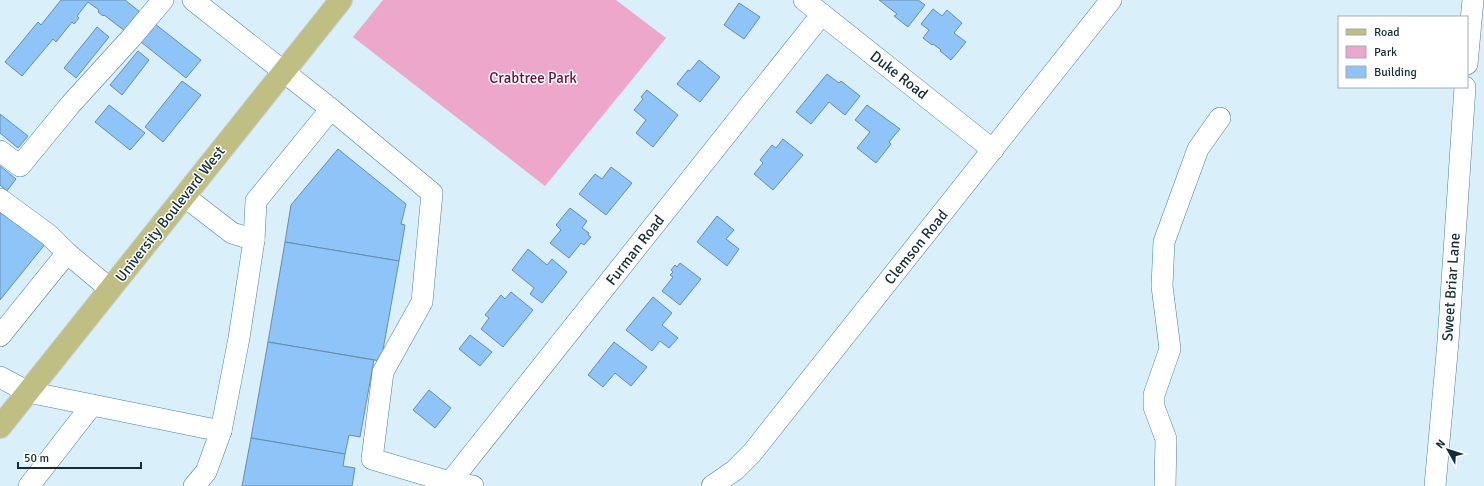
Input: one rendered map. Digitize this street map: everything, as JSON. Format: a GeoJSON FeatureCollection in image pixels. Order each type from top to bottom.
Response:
{"type":"FeatureCollection","features":[{"type":"Feature","properties":{"kind":"main road","name":"University Boulevard West"},"geometry":{"type":"LineString","coordinates":[[0,428],[341,0]]}},
{"type":"Feature","properties":{"kind":"street"},"geometry":{"type":"LineString","coordinates":[[0,151],[20,166],[70,105],[131,38],[163,0]]}},
{"type":"Feature","properties":{"kind":"street"},"geometry":{"type":"LineString","coordinates":[[193,0],[331,109],[432,193],[422,302],[383,372],[372,459],[449,484],[473,486]]}},
{"type":"Feature","properties":{"kind":"street","name":"Duke Road"},"geometry":{"type":"LineString","coordinates":[[804,0],[993,150]]}},
{"type":"Feature","properties":{"kind":"street","name":"Clemson Road"},"geometry":{"type":"LineString","coordinates":[[712,486],[735,470],[752,453],[1111,0]]}},
{"type":"Feature","properties":{"kind":"street"},"geometry":{"type":"LineString","coordinates":[[1468,53],[1473,0]]}},
{"type":"Feature","properties":{"kind":"street","name":"Furman Road"},"geometry":{"type":"LineString","coordinates":[[449,484],[822,14]]}},
{"type":"Feature","properties":{"kind":"street","name":"Sweet Briar Lane"},"geometry":{"type":"LineString","coordinates":[[1435,486],[1448,342],[1465,88]]}},
{"type":"Feature","properties":{"kind":"street"},"geometry":{"type":"LineString","coordinates":[[194,486],[206,472],[221,431],[239,338],[254,240],[256,201],[331,109]]}},
{"type":"Feature","properties":{"kind":"street"},"geometry":{"type":"LineString","coordinates":[[1165,486],[1166,439],[1154,407],[1154,395],[1170,349],[1162,286],[1164,242],[1198,149],[1220,118]]}},
{"type":"Feature","properties":{"kind":"street"},"geometry":{"type":"LineString","coordinates":[[184,196],[232,233],[254,240]]}},
{"type":"Feature","properties":{"kind":"street"},"geometry":{"type":"LineString","coordinates":[[0,199],[49,236],[110,289]]}},
{"type":"Feature","properties":{"kind":"street"},"geometry":{"type":"LineString","coordinates":[[0,336],[67,253]]}},
{"type":"Feature","properties":{"kind":"street"},"geometry":{"type":"LineString","coordinates":[[0,377],[28,392],[221,431]]}},
{"type":"Feature","properties":{"kind":"street"},"geometry":{"type":"LineString","coordinates":[[29,486],[92,405]]}},
{"type":"Feature","properties":{"kind":"green space","name":"Crabtree Park"},"geometry":{"type":"Polygon","coordinates":[[[383,0],[616,0],[666,38],[545,186],[353,37],[383,0]]]}},
{"type":"Feature","properties":{"kind":"building"},"geometry":{"type":"Polygon","coordinates":[[[61,0],[125,0],[140,12],[125,31],[104,15],[103,16],[98,12],[99,10],[88,2],[77,16],[79,18],[74,24],[72,22],[56,42],[53,39],[22,76],[5,62],[38,22],[41,25],[61,0]]]}},
{"type":"Feature","properties":{"kind":"building"},"geometry":{"type":"Polygon","coordinates":[[[879,0],[918,0],[925,5],[908,27],[894,16],[897,14],[879,0]]]}},
{"type":"Feature","properties":{"kind":"building"},"geometry":{"type":"Polygon","coordinates":[[[739,3],[760,17],[744,39],[724,25],[739,3]]]}},
{"type":"Feature","properties":{"kind":"building"},"geometry":{"type":"Polygon","coordinates":[[[933,9],[942,16],[947,10],[962,23],[954,33],[966,42],[951,60],[940,51],[941,50],[923,38],[929,30],[921,24],[933,9]]]}},
{"type":"Feature","properties":{"kind":"building"},"geometry":{"type":"Polygon","coordinates":[[[155,24],[201,60],[186,78],[141,42],[155,24]]]}},
{"type":"Feature","properties":{"kind":"building"},"geometry":{"type":"Polygon","coordinates":[[[97,27],[109,37],[76,78],[64,68],[97,27]]]}},
{"type":"Feature","properties":{"kind":"building"},"geometry":{"type":"Polygon","coordinates":[[[138,51],[149,60],[122,95],[110,85],[138,51]]]}},
{"type":"Feature","properties":{"kind":"building"},"geometry":{"type":"Polygon","coordinates":[[[699,60],[720,77],[700,102],[677,84],[688,70],[690,71],[699,60]]]}},
{"type":"Feature","properties":{"kind":"building"},"geometry":{"type":"Polygon","coordinates":[[[827,74],[839,83],[841,81],[860,96],[845,115],[829,102],[811,124],[796,112],[827,74]]]}},
{"type":"Feature","properties":{"kind":"building"},"geometry":{"type":"Polygon","coordinates":[[[182,81],[201,95],[163,142],[145,127],[182,81]]]}},
{"type":"Feature","properties":{"kind":"building"},"geometry":{"type":"Polygon","coordinates":[[[647,90],[678,115],[653,147],[636,133],[646,120],[634,110],[643,99],[641,97],[647,90]]]}},
{"type":"Feature","properties":{"kind":"building"},"geometry":{"type":"Polygon","coordinates":[[[109,105],[145,133],[130,150],[95,122],[109,105]]]}},
{"type":"Feature","properties":{"kind":"building"},"geometry":{"type":"Polygon","coordinates":[[[867,105],[900,129],[889,142],[891,144],[876,163],[857,148],[870,132],[855,120],[867,105]]]}},
{"type":"Feature","properties":{"kind":"building"},"geometry":{"type":"Polygon","coordinates":[[[0,114],[28,136],[18,148],[0,133],[0,114]]]}},
{"type":"Feature","properties":{"kind":"building"},"geometry":{"type":"Polygon","coordinates":[[[783,139],[803,155],[773,190],[754,174],[763,163],[760,160],[772,145],[776,148],[783,139]]]}},
{"type":"Feature","properties":{"kind":"building"},"geometry":{"type":"Polygon","coordinates":[[[338,149],[406,204],[401,224],[405,225],[399,261],[285,242],[291,205],[338,149]]]}},
{"type":"Feature","properties":{"kind":"building"},"geometry":{"type":"Polygon","coordinates":[[[0,166],[16,179],[7,191],[0,185],[0,166]]]}},
{"type":"Feature","properties":{"kind":"building"},"geometry":{"type":"Polygon","coordinates":[[[611,167],[632,183],[606,215],[579,194],[595,174],[602,179],[611,167]]]}},
{"type":"Feature","properties":{"kind":"building"},"geometry":{"type":"Polygon","coordinates":[[[0,206],[46,243],[0,300],[0,206]]]}},
{"type":"Feature","properties":{"kind":"building"},"geometry":{"type":"Polygon","coordinates":[[[570,208],[587,221],[582,228],[589,233],[588,235],[591,237],[584,245],[581,243],[569,258],[550,243],[561,230],[556,225],[570,208]]]}},
{"type":"Feature","properties":{"kind":"building"},"geometry":{"type":"Polygon","coordinates":[[[717,216],[734,230],[726,239],[739,249],[727,266],[697,242],[717,216]]]}},
{"type":"Feature","properties":{"kind":"building"},"geometry":{"type":"Polygon","coordinates":[[[285,242],[399,261],[381,361],[268,342],[285,242]]]}},
{"type":"Feature","properties":{"kind":"building"},"geometry":{"type":"Polygon","coordinates":[[[528,249],[547,265],[552,259],[567,272],[542,303],[530,294],[534,288],[512,270],[528,249]]]}},
{"type":"Feature","properties":{"kind":"building"},"geometry":{"type":"Polygon","coordinates":[[[680,263],[701,279],[680,305],[662,291],[673,277],[670,275],[673,272],[671,270],[675,265],[677,267],[680,263]]]}},
{"type":"Feature","properties":{"kind":"building"},"geometry":{"type":"Polygon","coordinates":[[[511,292],[533,310],[503,347],[481,329],[489,318],[485,315],[501,295],[505,299],[511,292]]]}},
{"type":"Feature","properties":{"kind":"building"},"geometry":{"type":"Polygon","coordinates":[[[653,297],[672,313],[662,325],[678,338],[669,348],[660,341],[652,351],[626,330],[653,297]]]}},
{"type":"Feature","properties":{"kind":"building"},"geometry":{"type":"Polygon","coordinates":[[[470,335],[492,352],[480,366],[459,349],[470,335]]]}},
{"type":"Feature","properties":{"kind":"building"},"geometry":{"type":"Polygon","coordinates":[[[268,342],[374,360],[360,437],[349,435],[345,454],[251,438],[268,342]]]}},
{"type":"Feature","properties":{"kind":"building"},"geometry":{"type":"Polygon","coordinates":[[[614,342],[647,367],[631,386],[615,373],[603,387],[588,375],[614,342]]]}},
{"type":"Feature","properties":{"kind":"building"},"geometry":{"type":"Polygon","coordinates":[[[429,390],[451,408],[435,428],[413,410],[429,390]]]}},
{"type":"Feature","properties":{"kind":"building"},"geometry":{"type":"Polygon","coordinates":[[[251,438],[345,454],[343,466],[355,468],[352,486],[242,486],[251,438]]]}}]}
